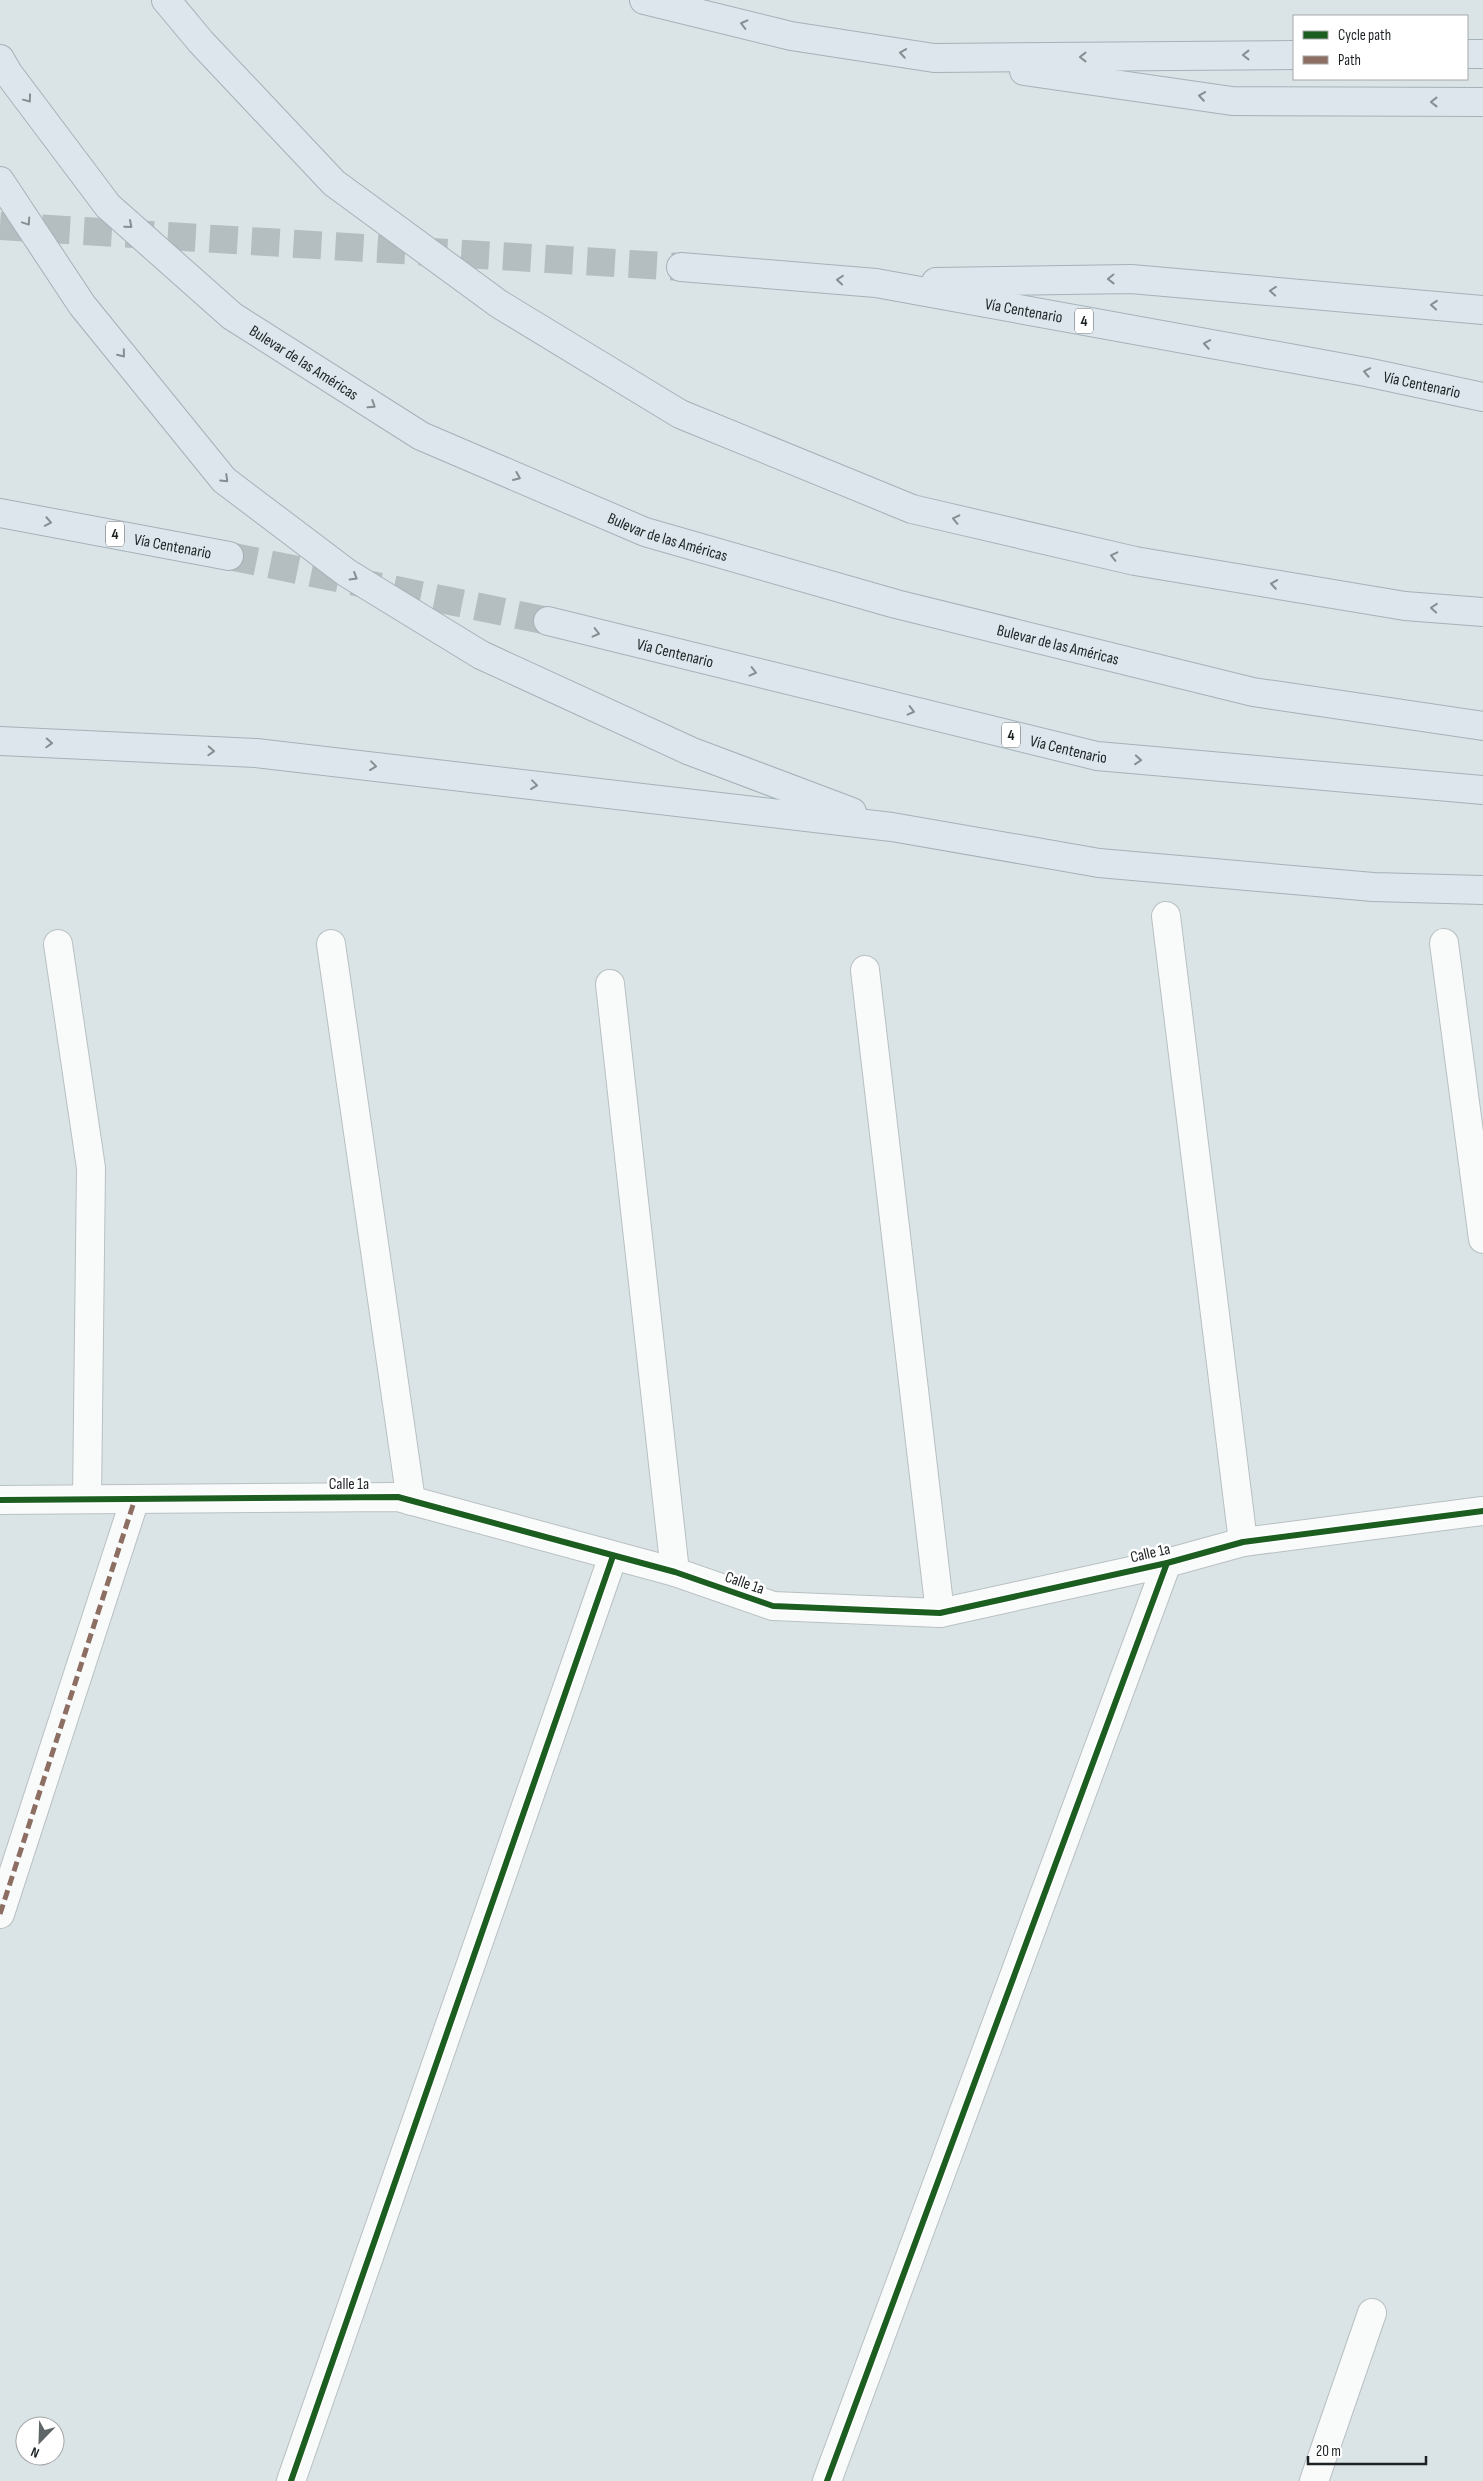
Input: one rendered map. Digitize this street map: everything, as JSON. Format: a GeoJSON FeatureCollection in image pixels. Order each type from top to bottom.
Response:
{"type":"FeatureCollection","features":[{"type":"Feature","properties":{"kind":"highway"},"geometry":{"type":"LineString","coordinates":[[166,0],[201,42],[334,182],[499,304],[680,414],[912,509],[1135,561],[1405,606],[1483,612]]}},
{"type":"Feature","properties":{"kind":"highway"},"geometry":{"type":"LineString","coordinates":[[644,0],[791,36],[1232,101],[1483,102]]}},
{"type":"Feature","properties":{"kind":"highway"},"geometry":{"type":"LineString","coordinates":[[1468,54],[1483,54]]}},
{"type":"Feature","properties":{"kind":"highway"},"geometry":{"type":"LineString","coordinates":[[934,58],[1293,55]]}},
{"type":"Feature","properties":{"kind":"highway","name":"Bulevar de las Américas"},"geometry":{"type":"LineString","coordinates":[[0,59],[8,73],[108,206],[232,316],[421,436],[645,532],[896,604],[1253,692],[1483,726]]}},
{"type":"Feature","properties":{"kind":"highway"},"geometry":{"type":"LineString","coordinates":[[0,181],[82,304],[224,480],[347,573],[481,655],[690,751],[892,827]]}},
{"type":"Feature","properties":{"kind":"highway","name":"Vía Centenario"},"geometry":{"type":"LineString","coordinates":[[681,267],[876,283],[1366,372],[1483,397]]}},
{"type":"Feature","properties":{"kind":"highway"},"geometry":{"type":"LineString","coordinates":[[876,283],[1131,279],[1483,310]]}},
{"type":"Feature","properties":{"kind":"highway","name":"Vía Centenario"},"geometry":{"type":"LineString","coordinates":[[0,513],[229,556]]}},
{"type":"Feature","properties":{"kind":"highway","name":"Vía Centenario"},"geometry":{"type":"LineString","coordinates":[[548,621],[1097,756],[1483,790]]}},
{"type":"Feature","properties":{"kind":"highway"},"geometry":{"type":"LineString","coordinates":[[0,741],[256,753],[892,827],[1099,863],[1373,887],[1483,890]]}},
{"type":"Feature","properties":{"kind":"street"},"geometry":{"type":"LineString","coordinates":[[1166,916],[1243,1542]]}},
{"type":"Feature","properties":{"kind":"street"},"geometry":{"type":"LineString","coordinates":[[58,944],[91,1168],[87,1499]]}},
{"type":"Feature","properties":{"kind":"street"},"geometry":{"type":"LineString","coordinates":[[331,944],[411,1501]]}},
{"type":"Feature","properties":{"kind":"street"},"geometry":{"type":"LineString","coordinates":[[1444,944],[1483,1239]]}},
{"type":"Feature","properties":{"kind":"street"},"geometry":{"type":"LineString","coordinates":[[865,970],[940,1613]]}},
{"type":"Feature","properties":{"kind":"street"},"geometry":{"type":"LineString","coordinates":[[610,984],[674,1572]]}},
{"type":"Feature","properties":{"kind":"street","name":"Calle 1a"},"geometry":{"type":"LineString","coordinates":[[0,1500],[398,1497],[674,1572],[773,1606],[940,1613],[1167,1563],[1243,1542],[1483,1511]]}},
{"type":"Feature","properties":{"kind":"street"},"geometry":{"type":"LineString","coordinates":[[0,1914],[135,1498]]}},
{"type":"Feature","properties":{"kind":"street"},"geometry":{"type":"LineString","coordinates":[[291,2481],[613,1556]]}},
{"type":"Feature","properties":{"kind":"street"},"geometry":{"type":"LineString","coordinates":[[827,2481],[1167,1563]]}},
{"type":"Feature","properties":{"kind":"street"},"geometry":{"type":"LineString","coordinates":[[1314,2481],[1372,2313]]}},
{"type":"Feature","properties":{"kind":"tunnel"},"geometry":{"type":"LineString","coordinates":[[0,226],[681,267]]}},
{"type":"Feature","properties":{"kind":"tunnel"},"geometry":{"type":"LineString","coordinates":[[229,556],[548,621]]}},
{"type":"Feature","properties":{"kind":"marked path"},"geometry":{"type":"LineString","coordinates":[[0,1914],[135,1499]]}},
{"type":"Feature","properties":{"kind":"cycle path"},"geometry":{"type":"LineString","coordinates":[[0,1500],[398,1497],[675,1572],[773,1606],[940,1613],[1167,1563],[1243,1542],[1483,1511]]}},
{"type":"Feature","properties":{"kind":"cycle path"},"geometry":{"type":"LineString","coordinates":[[291,2481],[613,1556]]}},
{"type":"Feature","properties":{"kind":"cycle path"},"geometry":{"type":"LineString","coordinates":[[827,2481],[1167,1563]]}}]}
